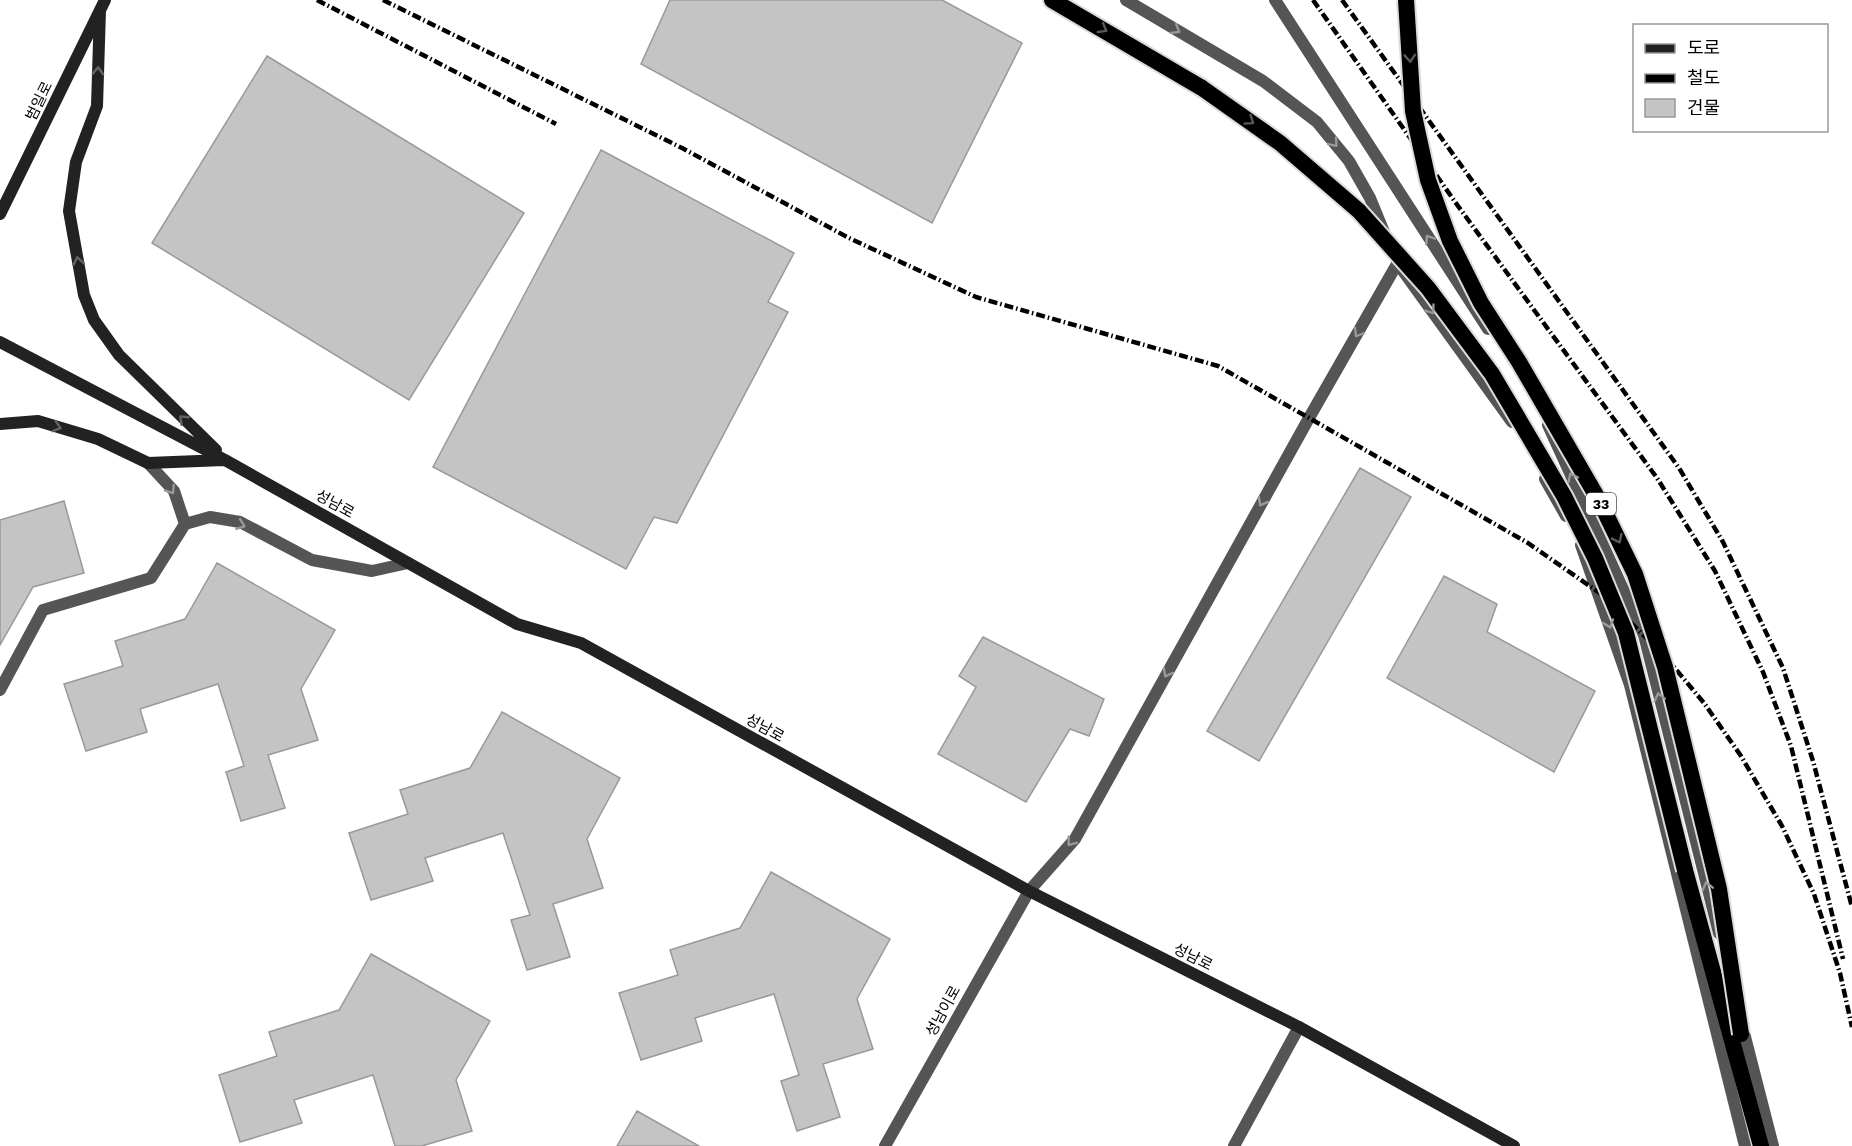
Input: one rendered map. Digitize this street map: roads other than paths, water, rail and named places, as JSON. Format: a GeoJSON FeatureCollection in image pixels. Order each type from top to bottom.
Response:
{"type":"FeatureCollection","features":[{"type":"Feature","properties":{"kind":"highway"},"geometry":{"type":"LineString","coordinates":[[1052,0],[1202,88],[1280,143],[1359,211],[1428,288],[1492,374],[1564,496],[1626,633],[1685,870],[1761,1146]]}},
{"type":"Feature","properties":{"kind":"highway","name":"33"},"geometry":{"type":"LineString","coordinates":[[1406,0],[1413,111],[1428,180],[1450,241],[1481,303],[1519,362],[1600,502],[1635,574],[1665,667],[1719,889],[1753,1118]]}},
{"type":"Feature","properties":{"kind":"main road","name":"범일로"},"geometry":{"type":"LineString","coordinates":[[0,214],[102,5]]}},
{"type":"Feature","properties":{"kind":"main road"},"geometry":{"type":"LineString","coordinates":[[102,5],[97,106],[76,162],[69,211],[84,295],[94,320],[120,355],[225,460]]}},
{"type":"Feature","properties":{"kind":"main road","name":"성남로"},"geometry":{"type":"LineString","coordinates":[[0,342],[225,460],[517,624],[580,643],[1029,891],[1299,1027],[1514,1146]]}},
{"type":"Feature","properties":{"kind":"main road"},"geometry":{"type":"LineString","coordinates":[[0,424],[38,421],[98,439],[148,463],[225,460]]}},
{"type":"Feature","properties":{"kind":"street"},"geometry":{"type":"LineString","coordinates":[[1126,0],[1263,81],[1317,122],[1349,161],[1370,198],[1397,264],[1513,422],[1580,541],[1630,685],[1744,1146]]}},
{"type":"Feature","properties":{"kind":"street"},"geometry":{"type":"LineString","coordinates":[[1275,0],[1539,406],[1644,635],[1773,1146]]}},
{"type":"Feature","properties":{"kind":"street","name":"성남이로"},"geometry":{"type":"LineString","coordinates":[[885,1146],[1029,891],[1075,839],[1397,264]]}},
{"type":"Feature","properties":{"kind":"street"},"geometry":{"type":"LineString","coordinates":[[148,463],[174,490],[185,524]]}},
{"type":"Feature","properties":{"kind":"street"},"geometry":{"type":"LineString","coordinates":[[0,690],[43,610],[151,578],[185,524],[210,518],[240,522],[312,560],[372,571],[408,563]]}},
{"type":"Feature","properties":{"kind":"street"},"geometry":{"type":"LineString","coordinates":[[1234,1146],[1299,1027]]}},
{"type":"Feature","properties":{"kind":"railway"},"geometry":{"type":"LineString","coordinates":[[317,0],[556,124]]}},
{"type":"Feature","properties":{"kind":"railway"},"geometry":{"type":"LineString","coordinates":[[383,0],[682,148],[849,238],[976,297],[1218,366],[1528,543],[1601,594],[1663,654],[1704,703],[1741,756],[1782,826],[1814,894],[1840,973],[1852,1027]]}},
{"type":"Feature","properties":{"kind":"railway"},"geometry":{"type":"LineString","coordinates":[[1313,0],[1458,206],[1657,478],[1715,571],[1763,672],[1791,746],[1843,959]]}},
{"type":"Feature","properties":{"kind":"railway"},"geometry":{"type":"LineString","coordinates":[[1342,0],[1679,468],[1723,542],[1783,668],[1813,761],[1852,907]]}}]}
